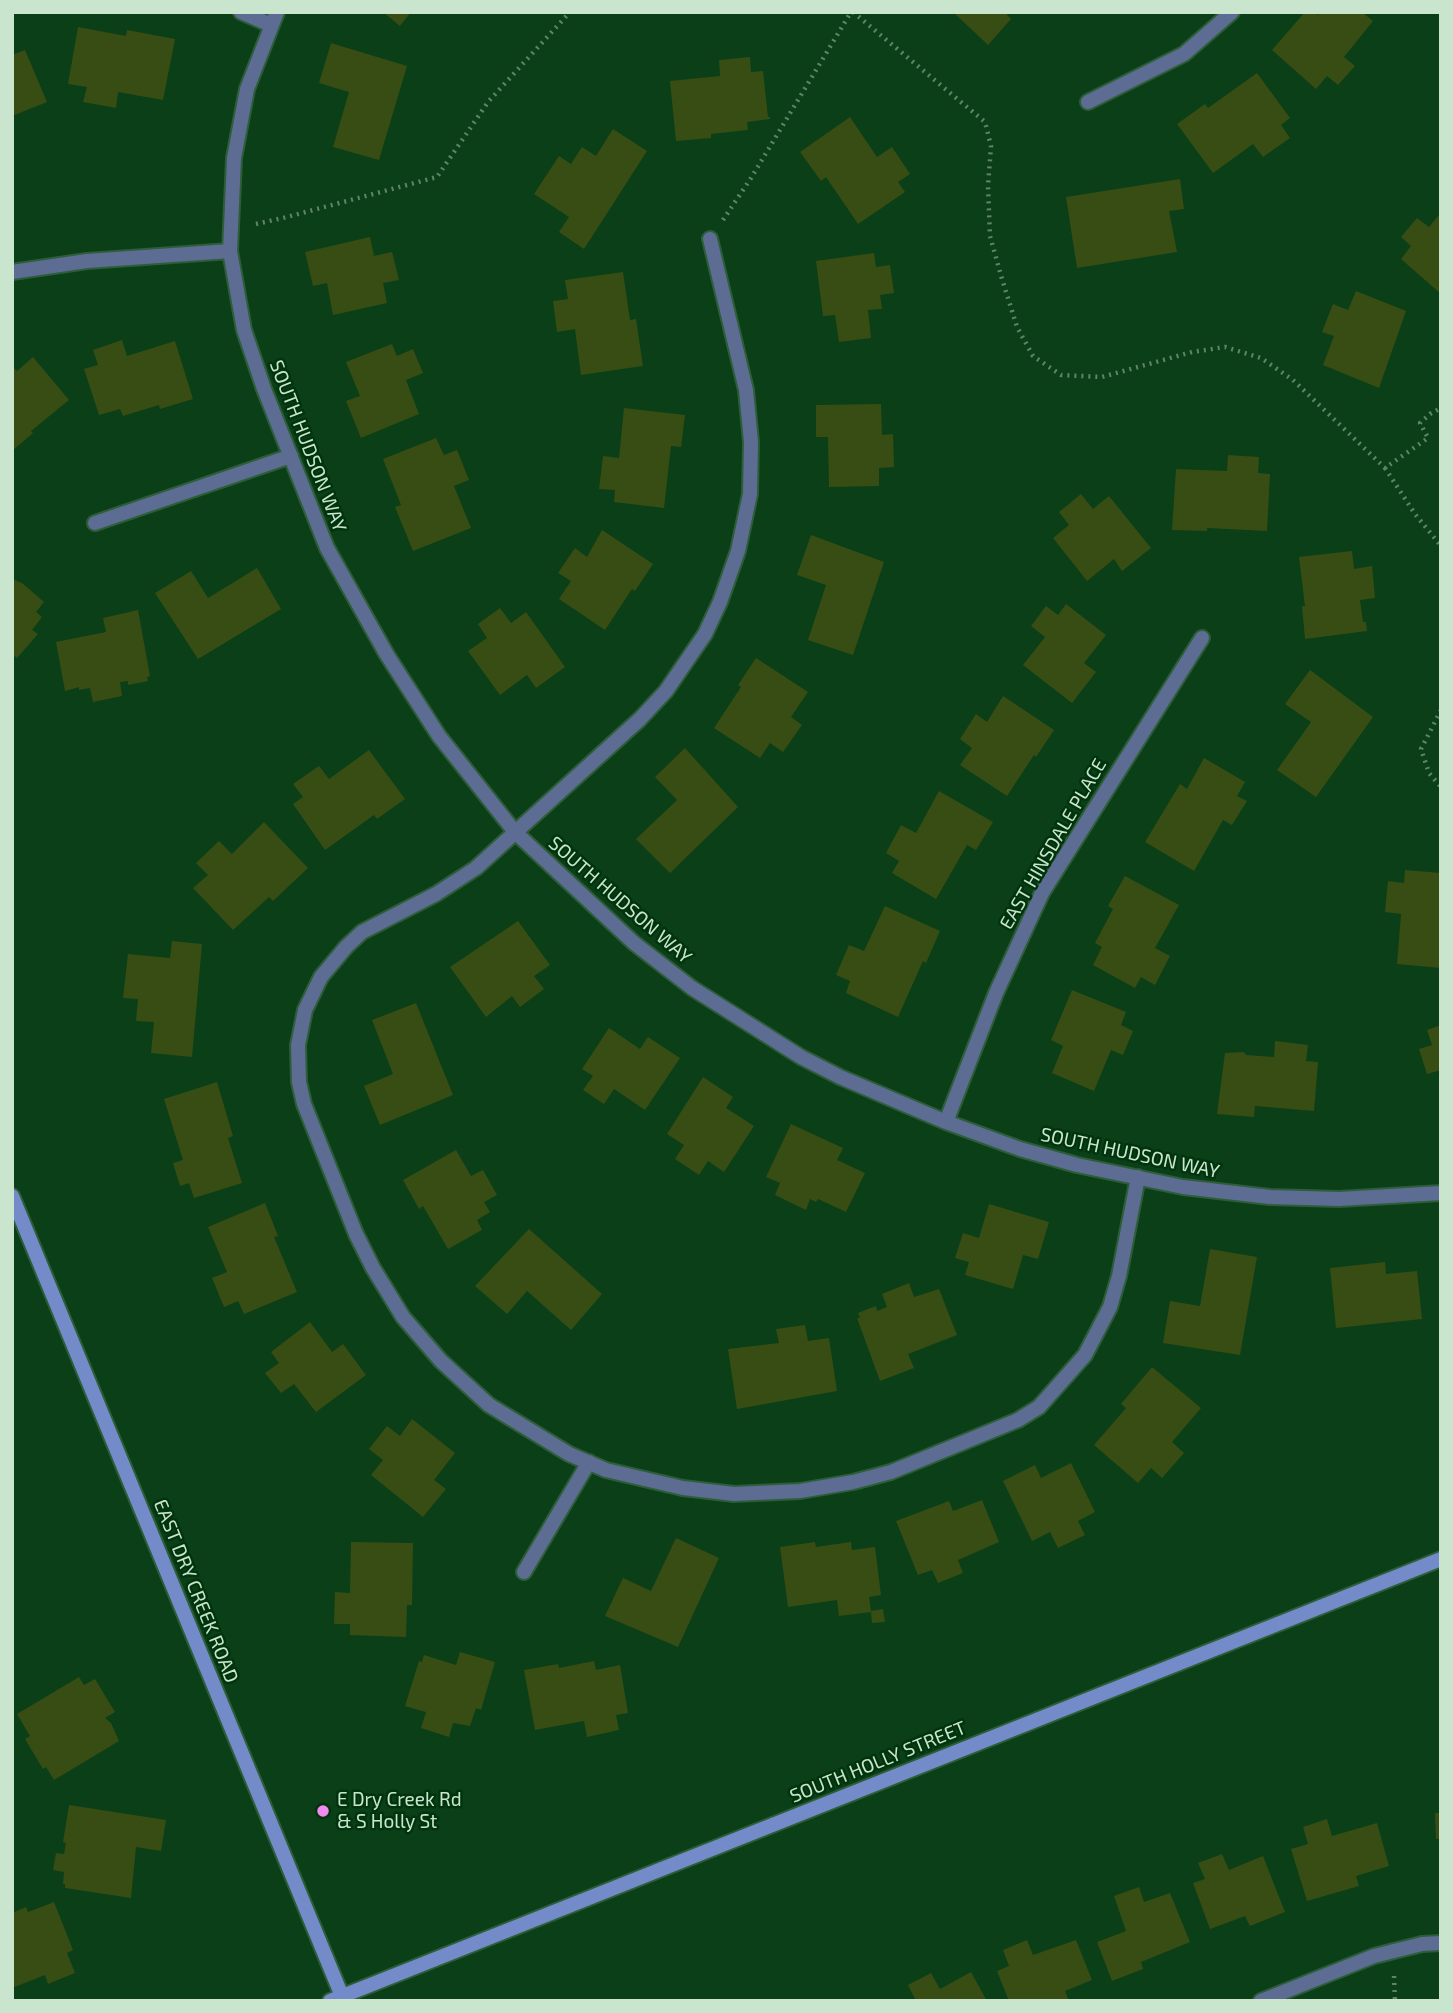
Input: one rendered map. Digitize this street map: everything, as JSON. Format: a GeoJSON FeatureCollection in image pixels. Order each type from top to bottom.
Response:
{"type":"FeatureCollection","features":[{"type":"Feature","properties":{"kind":"main road","name":"EAST DRY CREEK ROAD"},"geometry":{"type":"LineString","coordinates":[[12,1196],[339,1999]]}},
{"type":"Feature","properties":{"kind":"main road","name":"SOUTH HOLLY STREET"},"geometry":{"type":"LineString","coordinates":[[339,1999],[1441,1559]]}},
{"type":"Feature","properties":{"kind":"street"},"geometry":{"type":"LineString","coordinates":[[241,12],[274,19]]}},
{"type":"Feature","properties":{"kind":"street"},"geometry":{"type":"LineString","coordinates":[[1088,102],[1184,54],[1232,12]]}},
{"type":"Feature","properties":{"kind":"street","name":"SOUTH HUDSON WAY"},"geometry":{"type":"LineString","coordinates":[[274,19],[247,89],[234,158],[230,251],[244,330],[264,389],[327,548],[387,655],[439,736],[515,832],[634,943],[692,988],[811,1062],[946,1122],[1020,1149],[1077,1165],[1182,1187],[1270,1197],[1339,1199],[1441,1193]]}},
{"type":"Feature","properties":{"kind":"street"},"geometry":{"type":"LineString","coordinates":[[710,239],[746,390],[751,442],[750,494],[738,551],[720,603],[705,634],[666,691],[640,719],[476,868],[436,894],[362,932],[321,977],[305,1010],[298,1045],[299,1082],[304,1104],[356,1234],[403,1317],[440,1361],[489,1405],[569,1454],[646,1481],[683,1488],[734,1494],[800,1491],[891,1472],[1018,1420],[1038,1407],[1084,1354],[1110,1307],[1119,1276],[1138,1177]]}},
{"type":"Feature","properties":{"kind":"street"},"geometry":{"type":"LineString","coordinates":[[12,272],[88,261],[230,251]]}},
{"type":"Feature","properties":{"kind":"street"},"geometry":{"type":"LineString","coordinates":[[95,523],[291,456]]}},
{"type":"Feature","properties":{"kind":"street","name":"EAST HINSDALE PLACE"},"geometry":{"type":"LineString","coordinates":[[946,1122],[996,993],[1042,893],[1202,638]]}},
{"type":"Feature","properties":{"kind":"street"},"geometry":{"type":"LineString","coordinates":[[524,1572],[589,1462]]}},
{"type":"Feature","properties":{"kind":"street"},"geometry":{"type":"LineString","coordinates":[[1261,2001],[1374,1956],[1422,1944],[1441,1943]]}},
{"type":"Feature","properties":{"kind":"path"},"geometry":{"type":"LineString","coordinates":[[231,229],[437,177],[488,102],[570,12]]}},
{"type":"Feature","properties":{"kind":"path"},"geometry":{"type":"LineString","coordinates":[[710,239],[751,178],[852,12],[985,122],[991,146],[988,187],[990,236],[1017,327],[1033,356],[1061,375],[1102,377],[1192,352],[1225,347],[1261,358],[1293,380],[1385,468],[1415,514],[1441,546]]}},
{"type":"Feature","properties":{"kind":"path"},"geometry":{"type":"LineString","coordinates":[[1385,468],[1428,438],[1420,423],[1441,408]]}},
{"type":"Feature","properties":{"kind":"path"},"geometry":{"type":"LineString","coordinates":[[1441,710],[1421,750],[1429,773],[1441,787]]}},
{"type":"Feature","properties":{"kind":"building"},"geometry":{"type":"Polygon","coordinates":[[[383,12],[411,12],[400,26],[383,12]]]}},
{"type":"Feature","properties":{"kind":"building"},"geometry":{"type":"Polygon","coordinates":[[[953,12],[1010,12],[1007,15],[1011,19],[988,45],[953,12]]]}},
{"type":"Feature","properties":{"kind":"building"},"geometry":{"type":"Polygon","coordinates":[[[1305,12],[1318,15],[1320,12],[1362,12],[1373,21],[1344,57],[1355,66],[1338,85],[1327,76],[1316,89],[1272,50],[1305,12]]]}},
{"type":"Feature","properties":{"kind":"building"},"geometry":{"type":"Polygon","coordinates":[[[78,27],[126,36],[127,30],[175,39],[163,100],[118,92],[116,108],[83,102],[87,87],[68,84],[78,27]]]}},
{"type":"Feature","properties":{"kind":"building"},"geometry":{"type":"Polygon","coordinates":[[[331,43],[407,66],[379,160],[333,147],[349,92],[319,83],[331,43]]]}},
{"type":"Feature","properties":{"kind":"building"},"geometry":{"type":"Polygon","coordinates":[[[25,50],[47,102],[12,116],[12,55],[25,50]]]}},
{"type":"Feature","properties":{"kind":"building"},"geometry":{"type":"Polygon","coordinates":[[[750,57],[751,72],[763,71],[770,119],[747,122],[748,130],[711,134],[711,138],[676,141],[670,81],[720,76],[719,60],[750,57]]]}},
{"type":"Feature","properties":{"kind":"building"},"geometry":{"type":"Polygon","coordinates":[[[1257,73],[1290,118],[1281,125],[1290,138],[1263,157],[1253,144],[1213,173],[1177,124],[1205,104],[1208,108],[1257,73]]]}},
{"type":"Feature","properties":{"kind":"building"},"geometry":{"type":"Polygon","coordinates":[[[850,117],[877,157],[892,147],[910,174],[898,182],[905,192],[858,224],[826,177],[821,181],[800,152],[850,117]]]}},
{"type":"Feature","properties":{"kind":"building"},"geometry":{"type":"Polygon","coordinates":[[[613,129],[647,151],[584,249],[559,232],[569,217],[534,194],[559,156],[571,164],[582,147],[596,156],[613,129]]]}},
{"type":"Feature","properties":{"kind":"building"},"geometry":{"type":"Polygon","coordinates":[[[1180,179],[1184,209],[1169,211],[1177,252],[1077,268],[1066,197],[1180,179]]]}},
{"type":"Feature","properties":{"kind":"building"},"geometry":{"type":"Polygon","coordinates":[[[1441,216],[1441,294],[1401,259],[1411,246],[1401,237],[1417,218],[1429,227],[1441,216]]]}},
{"type":"Feature","properties":{"kind":"building"},"geometry":{"type":"Polygon","coordinates":[[[370,237],[374,256],[392,252],[399,280],[383,283],[387,303],[333,315],[327,283],[313,286],[305,252],[370,237]]]}},
{"type":"Feature","properties":{"kind":"building"},"geometry":{"type":"Polygon","coordinates":[[[874,253],[876,267],[890,265],[894,293],[880,295],[882,309],[868,310],[871,338],[839,342],[835,315],[823,316],[816,261],[874,253]]]}},
{"type":"Feature","properties":{"kind":"building"},"geometry":{"type":"Polygon","coordinates":[[[623,272],[630,320],[636,319],[643,366],[581,375],[575,329],[557,332],[553,301],[568,299],[565,280],[623,272]]]}},
{"type":"Feature","properties":{"kind":"building"},"geometry":{"type":"Polygon","coordinates":[[[1356,291],[1406,311],[1379,388],[1323,365],[1334,336],[1322,332],[1333,304],[1348,310],[1356,291]]]}},
{"type":"Feature","properties":{"kind":"building"},"geometry":{"type":"Polygon","coordinates":[[[122,340],[127,356],[175,341],[193,399],[160,409],[159,405],[123,416],[120,409],[99,415],[84,369],[98,365],[93,350],[122,340]]]}},
{"type":"Feature","properties":{"kind":"building"},"geometry":{"type":"Polygon","coordinates":[[[392,344],[397,356],[413,349],[423,373],[406,380],[419,414],[361,438],[346,401],[360,396],[346,362],[392,344]]]}},
{"type":"Feature","properties":{"kind":"building"},"geometry":{"type":"Polygon","coordinates":[[[33,357],[69,400],[31,431],[33,433],[12,451],[12,366],[17,371],[33,357]]]}},
{"type":"Feature","properties":{"kind":"building"},"geometry":{"type":"Polygon","coordinates":[[[881,404],[882,435],[893,434],[894,467],[879,468],[879,486],[829,487],[828,437],[816,437],[816,405],[881,404]]]}},
{"type":"Feature","properties":{"kind":"building"},"geometry":{"type":"Polygon","coordinates":[[[624,408],[685,415],[681,447],[671,446],[664,508],[614,502],[615,490],[599,489],[603,456],[619,458],[624,408]]]}},
{"type":"Feature","properties":{"kind":"building"},"geometry":{"type":"Polygon","coordinates":[[[436,438],[444,455],[457,450],[469,480],[454,486],[471,528],[413,551],[395,507],[401,505],[383,459],[436,438]]]}},
{"type":"Feature","properties":{"kind":"building"},"geometry":{"type":"Polygon","coordinates":[[[1228,455],[1259,457],[1258,473],[1270,474],[1267,531],[1207,528],[1207,531],[1172,530],[1176,469],[1227,471],[1228,455]]]}},
{"type":"Feature","properties":{"kind":"building"},"geometry":{"type":"Polygon","coordinates":[[[1081,494],[1093,509],[1109,496],[1151,548],[1122,571],[1114,559],[1087,581],[1053,538],[1069,525],[1059,512],[1081,494]]]}},
{"type":"Feature","properties":{"kind":"building"},"geometry":{"type":"Polygon","coordinates":[[[602,530],[653,564],[635,591],[632,589],[605,630],[559,599],[571,581],[558,573],[575,548],[587,557],[602,530]]]}},
{"type":"Feature","properties":{"kind":"building"},"geometry":{"type":"Polygon","coordinates":[[[811,535],[884,562],[853,655],[808,640],[826,585],[797,575],[811,535]]]}},
{"type":"Feature","properties":{"kind":"building"},"geometry":{"type":"Polygon","coordinates":[[[1352,551],[1354,569],[1372,566],[1375,598],[1360,600],[1367,631],[1305,639],[1302,606],[1305,606],[1299,557],[1352,551]]]}},
{"type":"Feature","properties":{"kind":"building"},"geometry":{"type":"Polygon","coordinates":[[[257,568],[281,609],[198,659],[155,593],[191,571],[208,598],[257,568]]]}},
{"type":"Feature","properties":{"kind":"building"},"geometry":{"type":"Polygon","coordinates":[[[12,579],[22,583],[44,602],[36,612],[42,617],[32,630],[38,634],[17,658],[12,654],[12,579]]]}},
{"type":"Feature","properties":{"kind":"building"},"geometry":{"type":"Polygon","coordinates":[[[1066,604],[1106,635],[1084,663],[1096,672],[1072,703],[1023,665],[1045,637],[1031,626],[1046,606],[1058,615],[1066,604]]]}},
{"type":"Feature","properties":{"kind":"building"},"geometry":{"type":"Polygon","coordinates":[[[500,608],[511,623],[526,612],[565,667],[536,688],[527,675],[500,695],[468,651],[487,638],[478,624],[500,608]]]}},
{"type":"Feature","properties":{"kind":"building"},"geometry":{"type":"Polygon","coordinates":[[[138,610],[150,676],[147,677],[148,681],[128,685],[128,681],[120,682],[122,696],[93,702],[90,688],[79,690],[79,687],[65,691],[56,642],[106,632],[103,618],[138,610]]]}},
{"type":"Feature","properties":{"kind":"building"},"geometry":{"type":"Polygon","coordinates":[[[756,658],[808,692],[791,717],[802,725],[783,752],[770,743],[760,758],[714,728],[756,658]]]}},
{"type":"Feature","properties":{"kind":"building"},"geometry":{"type":"Polygon","coordinates":[[[1310,670],[1373,717],[1316,797],[1277,770],[1311,722],[1285,704],[1310,670]]]}},
{"type":"Feature","properties":{"kind":"building"},"geometry":{"type":"Polygon","coordinates":[[[1003,696],[1054,730],[1007,796],[960,765],[972,748],[960,739],[976,714],[987,722],[1003,696]]]}},
{"type":"Feature","properties":{"kind":"building"},"geometry":{"type":"Polygon","coordinates":[[[685,748],[738,807],[670,873],[636,839],[677,800],[655,777],[685,748]]]}},
{"type":"Feature","properties":{"kind":"building"},"geometry":{"type":"Polygon","coordinates":[[[369,750],[405,799],[377,819],[374,815],[325,850],[293,804],[303,797],[293,784],[319,766],[329,779],[369,750]]]}},
{"type":"Feature","properties":{"kind":"building"},"geometry":{"type":"Polygon","coordinates":[[[1204,758],[1245,782],[1237,796],[1247,801],[1232,825],[1223,820],[1194,871],[1145,842],[1180,784],[1187,789],[1204,758]]]}},
{"type":"Feature","properties":{"kind":"building"},"geometry":{"type":"Polygon","coordinates":[[[939,791],[993,822],[976,850],[967,845],[936,899],[892,873],[899,861],[886,853],[901,825],[916,833],[939,791]]]}},
{"type":"Feature","properties":{"kind":"building"},"geometry":{"type":"Polygon","coordinates":[[[264,822],[308,868],[273,901],[269,897],[233,930],[193,888],[208,875],[196,863],[219,841],[232,854],[264,822]]]}},
{"type":"Feature","properties":{"kind":"building"},"geometry":{"type":"Polygon","coordinates":[[[1405,870],[1441,873],[1441,968],[1397,964],[1401,914],[1385,912],[1388,881],[1404,883],[1405,870]]]}},
{"type":"Feature","properties":{"kind":"building"},"geometry":{"type":"Polygon","coordinates":[[[1125,876],[1179,905],[1155,948],[1170,956],[1155,985],[1141,977],[1135,988],[1093,965],[1102,947],[1095,943],[1113,909],[1108,906],[1125,876]]]}},
{"type":"Feature","properties":{"kind":"building"},"geometry":{"type":"Polygon","coordinates":[[[885,906],[940,931],[926,963],[923,961],[898,1017],[846,993],[850,981],[836,975],[849,945],[864,951],[885,906]]]}},
{"type":"Feature","properties":{"kind":"building"},"geometry":{"type":"Polygon","coordinates":[[[518,921],[550,965],[534,976],[544,989],[520,1007],[512,996],[486,1017],[450,967],[518,921]]]}},
{"type":"Feature","properties":{"kind":"building"},"geometry":{"type":"Polygon","coordinates":[[[172,941],[202,944],[192,1057],[151,1053],[154,1022],[136,1021],[138,999],[123,998],[128,954],[170,958],[172,941]]]}},
{"type":"Feature","properties":{"kind":"building"},"geometry":{"type":"Polygon","coordinates":[[[1072,990],[1126,1012],[1121,1025],[1133,1031],[1123,1055],[1111,1050],[1094,1091],[1052,1073],[1063,1046],[1051,1040],[1072,990]]]}},
{"type":"Feature","properties":{"kind":"building"},"geometry":{"type":"Polygon","coordinates":[[[416,1003],[453,1095],[380,1125],[364,1086],[393,1074],[372,1020],[416,1003]]]}},
{"type":"Feature","properties":{"kind":"building"},"geometry":{"type":"Polygon","coordinates":[[[1441,1025],[1441,1070],[1427,1074],[1419,1049],[1432,1045],[1427,1030],[1441,1025]]]}},
{"type":"Feature","properties":{"kind":"building"},"geometry":{"type":"Polygon","coordinates":[[[609,1028],[640,1049],[648,1037],[680,1058],[645,1110],[614,1089],[604,1104],[583,1090],[593,1076],[582,1069],[609,1028]]]}},
{"type":"Feature","properties":{"kind":"building"},"geometry":{"type":"Polygon","coordinates":[[[1275,1041],[1308,1045],[1306,1061],[1318,1062],[1314,1111],[1255,1106],[1254,1117],[1217,1114],[1225,1053],[1244,1052],[1246,1055],[1274,1057],[1275,1041]]]}},
{"type":"Feature","properties":{"kind":"building"},"geometry":{"type":"Polygon","coordinates":[[[703,1077],[733,1097],[726,1108],[754,1126],[724,1172],[708,1161],[699,1175],[675,1159],[684,1145],[667,1134],[703,1077]]]}},
{"type":"Feature","properties":{"kind":"building"},"geometry":{"type":"Polygon","coordinates":[[[217,1082],[233,1136],[228,1138],[242,1183],[194,1198],[189,1183],[180,1186],[173,1163],[183,1160],[164,1099],[217,1082]]]}},
{"type":"Feature","properties":{"kind":"building"},"geometry":{"type":"Polygon","coordinates":[[[791,1124],[843,1148],[837,1160],[865,1173],[846,1212],[818,1199],[816,1202],[810,1199],[806,1210],[775,1195],[780,1183],[766,1177],[791,1124]]]}},
{"type":"Feature","properties":{"kind":"building"},"geometry":{"type":"Polygon","coordinates":[[[456,1150],[471,1176],[483,1170],[497,1195],[484,1202],[490,1212],[477,1220],[482,1230],[448,1249],[423,1206],[419,1209],[403,1180],[456,1150]]]}},
{"type":"Feature","properties":{"kind":"building"},"geometry":{"type":"Polygon","coordinates":[[[265,1203],[278,1236],[274,1237],[297,1292],[244,1314],[238,1301],[224,1307],[212,1278],[227,1272],[208,1227],[265,1203]]]}},
{"type":"Feature","properties":{"kind":"building"},"geometry":{"type":"Polygon","coordinates":[[[989,1204],[1049,1222],[1038,1259],[1023,1255],[1013,1289],[965,1275],[969,1262],[955,1258],[963,1233],[979,1238],[989,1204]]]}},
{"type":"Feature","properties":{"kind":"building"},"geometry":{"type":"Polygon","coordinates":[[[529,1229],[602,1294],[571,1330],[527,1291],[507,1314],[475,1286],[529,1229]]]}},
{"type":"Feature","properties":{"kind":"building"},"geometry":{"type":"Polygon","coordinates":[[[1210,1249],[1257,1257],[1240,1355],[1163,1343],[1170,1301],[1200,1306],[1210,1249]]]}},
{"type":"Feature","properties":{"kind":"building"},"geometry":{"type":"Polygon","coordinates":[[[1385,1262],[1386,1274],[1417,1271],[1422,1319],[1336,1328],[1330,1268],[1385,1262]]]}},
{"type":"Feature","properties":{"kind":"building"},"geometry":{"type":"Polygon","coordinates":[[[909,1283],[914,1297],[939,1289],[957,1335],[908,1354],[914,1368],[880,1381],[857,1318],[860,1318],[858,1313],[876,1306],[877,1311],[887,1307],[882,1294],[909,1283]]]}},
{"type":"Feature","properties":{"kind":"building"},"geometry":{"type":"Polygon","coordinates":[[[310,1322],[332,1352],[343,1344],[366,1375],[316,1412],[294,1384],[281,1393],[265,1373],[279,1363],[271,1352],[310,1322]]]}},
{"type":"Feature","properties":{"kind":"building"},"geometry":{"type":"Polygon","coordinates":[[[805,1325],[808,1341],[829,1338],[837,1391],[737,1409],[728,1349],[779,1343],[776,1329],[805,1325]]]}},
{"type":"Feature","properties":{"kind":"building"},"geometry":{"type":"Polygon","coordinates":[[[1152,1367],[1201,1408],[1172,1442],[1184,1453],[1162,1478],[1151,1468],[1138,1483],[1094,1445],[1126,1408],[1121,1404],[1152,1367]]]}},
{"type":"Feature","properties":{"kind":"building"},"geometry":{"type":"Polygon","coordinates":[[[412,1419],[455,1453],[434,1480],[446,1489],[423,1517],[371,1475],[383,1460],[369,1449],[387,1426],[400,1436],[412,1419]]]}},
{"type":"Feature","properties":{"kind":"building"},"geometry":{"type":"Polygon","coordinates":[[[1071,1463],[1095,1512],[1078,1521],[1085,1535],[1058,1548],[1050,1532],[1032,1541],[1003,1481],[1035,1465],[1041,1478],[1071,1463]]]}},
{"type":"Feature","properties":{"kind":"building"},"geometry":{"type":"Polygon","coordinates":[[[982,1500],[999,1542],[958,1560],[963,1573],[938,1583],[932,1570],[918,1575],[896,1521],[949,1501],[953,1511],[982,1500]]]}},
{"type":"Feature","properties":{"kind":"building"},"geometry":{"type":"Polygon","coordinates":[[[676,1538],[719,1558],[678,1647],[605,1616],[623,1578],[651,1591],[676,1538]]]}},
{"type":"Feature","properties":{"kind":"building"},"geometry":{"type":"Polygon","coordinates":[[[351,1542],[413,1543],[412,1605],[407,1605],[406,1637],[350,1635],[350,1624],[334,1624],[335,1592],[350,1593],[351,1542]]]}},
{"type":"Feature","properties":{"kind":"building"},"geometry":{"type":"Polygon","coordinates":[[[815,1542],[816,1547],[851,1542],[852,1550],[875,1547],[881,1595],[869,1597],[871,1611],[883,1609],[885,1622],[872,1623],[871,1612],[839,1616],[837,1600],[788,1607],[780,1547],[815,1542]]]}},
{"type":"Feature","properties":{"kind":"building"},"geometry":{"type":"Polygon","coordinates":[[[460,1652],[495,1662],[481,1710],[476,1708],[470,1726],[453,1723],[449,1737],[421,1728],[426,1712],[405,1706],[419,1661],[422,1662],[424,1655],[456,1665],[460,1652]]]}},
{"type":"Feature","properties":{"kind":"building"},"geometry":{"type":"Polygon","coordinates":[[[594,1661],[596,1670],[620,1665],[628,1713],[616,1715],[619,1730],[587,1737],[584,1721],[535,1730],[524,1670],[558,1664],[559,1668],[594,1661]]]}},
{"type":"Feature","properties":{"kind":"building"},"geometry":{"type":"Polygon","coordinates":[[[79,1677],[84,1685],[95,1679],[115,1712],[105,1718],[111,1723],[119,1741],[54,1780],[46,1767],[43,1769],[25,1739],[30,1736],[17,1714],[79,1677]]]}},
{"type":"Feature","properties":{"kind":"building"},"geometry":{"type":"Polygon","coordinates":[[[69,1805],[166,1820],[161,1851],[136,1847],[131,1898],[65,1888],[64,1872],[53,1870],[56,1853],[64,1854],[66,1843],[63,1842],[69,1805]]]}},
{"type":"Feature","properties":{"kind":"building"},"geometry":{"type":"Polygon","coordinates":[[[1435,1813],[1441,1813],[1441,1839],[1436,1839],[1435,1813]]]}},
{"type":"Feature","properties":{"kind":"building"},"geometry":{"type":"Polygon","coordinates":[[[1327,1819],[1332,1836],[1377,1823],[1389,1866],[1356,1876],[1359,1886],[1307,1901],[1291,1849],[1308,1844],[1303,1827],[1327,1819]]]}},
{"type":"Feature","properties":{"kind":"building"},"geometry":{"type":"Polygon","coordinates":[[[1222,1854],[1229,1870],[1263,1856],[1285,1912],[1250,1926],[1245,1916],[1210,1929],[1193,1883],[1205,1879],[1198,1863],[1222,1854]]]}},
{"type":"Feature","properties":{"kind":"building"},"geometry":{"type":"Polygon","coordinates":[[[1139,1887],[1144,1902],[1170,1893],[1190,1942],[1141,1962],[1143,1969],[1112,1981],[1097,1942],[1126,1931],[1114,1896],[1139,1887]]]}},
{"type":"Feature","properties":{"kind":"building"},"geometry":{"type":"Polygon","coordinates":[[[54,1902],[73,1950],[67,1953],[75,1973],[48,1984],[45,1975],[12,1988],[12,1913],[26,1907],[28,1912],[54,1902]]]}},
{"type":"Feature","properties":{"kind":"building"},"geometry":{"type":"Polygon","coordinates":[[[1027,1940],[1033,1955],[1076,1940],[1092,1980],[1065,1991],[1069,2001],[1009,2001],[997,1971],[1009,1966],[1003,1950],[1027,1940]]]}},
{"type":"Feature","properties":{"kind":"building"},"geometry":{"type":"Polygon","coordinates":[[[971,1972],[987,2001],[916,2001],[908,1985],[931,1973],[940,1989],[971,1972]]]}},
{"type":"Feature","properties":{"kind":"place","name":"E Dry Creek Rd & S Holly St"},"geometry":{"type":"Point","coordinates":[323,1811]}}]}
